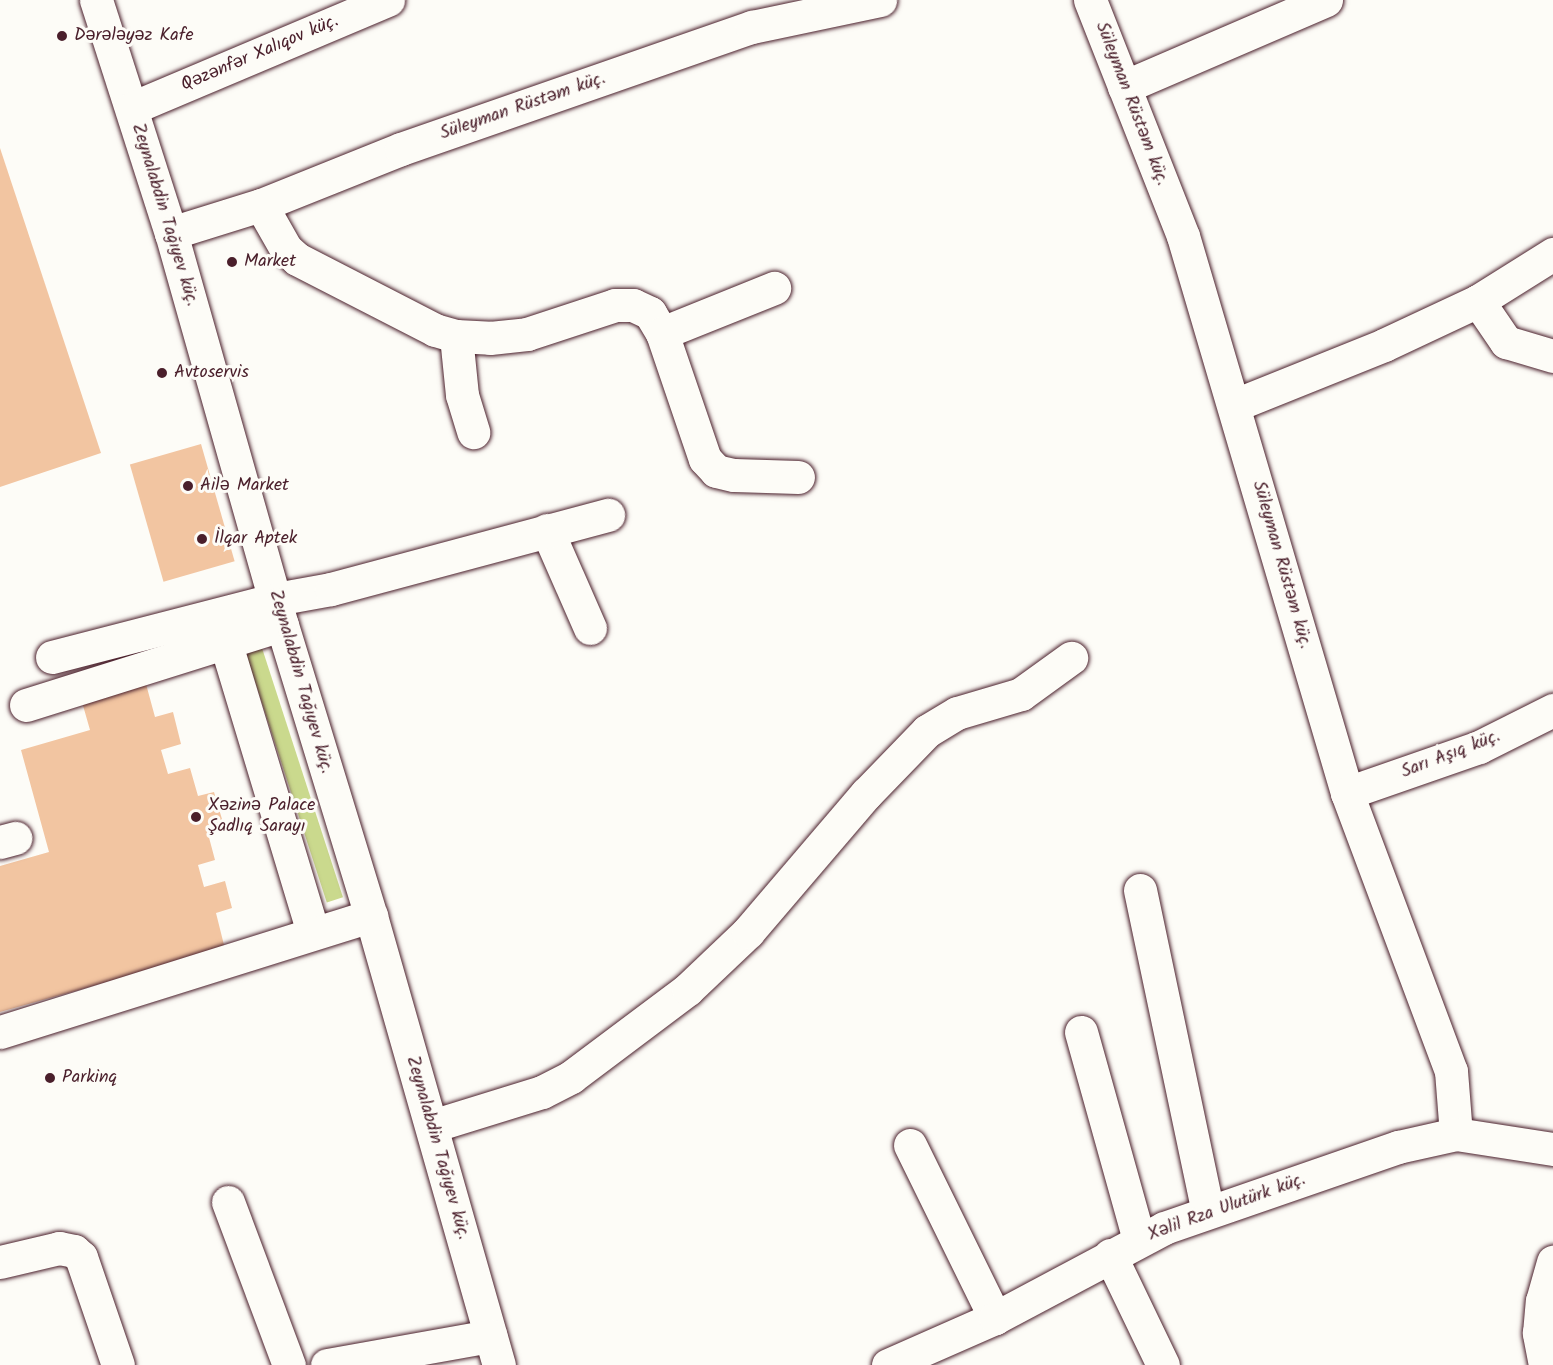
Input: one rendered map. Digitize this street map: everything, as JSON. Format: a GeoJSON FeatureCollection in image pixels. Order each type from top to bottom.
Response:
{"type":"FeatureCollection","features":[{"type":"Feature","properties":{"kind":"street","name":"Zeynalabdin Tağıyev küç."},"geometry":{"type":"LineString","coordinates":[[96,0],[171,233],[279,612],[432,1126],[495,1350]]}},
{"type":"Feature","properties":{"kind":"street","name":"Qəzənfər Xalıqov küç."},"geometry":{"type":"LineString","coordinates":[[132,108],[388,0]]}},
{"type":"Feature","properties":{"kind":"street","name":"Süleyman Rüstəm küç."},"geometry":{"type":"LineString","coordinates":[[171,233],[261,205],[401,149],[752,27],[880,0]]}},
{"type":"Feature","properties":{"kind":"street","name":"Süleyman Rüstəm küç."},"geometry":{"type":"LineString","coordinates":[[1090,0],[1183,236],[1235,405],[1347,793],[1451,1071],[1456,1134]]}},
{"type":"Feature","properties":{"kind":"street"},"geometry":{"type":"LineString","coordinates":[[1124,87],[1326,0]]}},
{"type":"Feature","properties":{"kind":"street"},"geometry":{"type":"LineString","coordinates":[[261,205],[286,249],[297,259],[435,330],[456,336],[490,338],[527,334],[615,305],[633,305],[650,313],[662,333],[705,459],[716,471],[798,477]]}},
{"type":"Feature","properties":{"kind":"street"},"geometry":{"type":"LineString","coordinates":[[1235,405],[1384,345],[1478,301],[1553,254]]}},
{"type":"Feature","properties":{"kind":"street"},"geometry":{"type":"LineString","coordinates":[[662,333],[774,288]]}},
{"type":"Feature","properties":{"kind":"street"},"geometry":{"type":"LineString","coordinates":[[1478,301],[1506,342],[1553,356]]}},
{"type":"Feature","properties":{"kind":"street"},"geometry":{"type":"LineString","coordinates":[[456,336],[462,395],[473,432]]}},
{"type":"Feature","properties":{"kind":"street"},"geometry":{"type":"LineString","coordinates":[[26,705],[225,641],[279,612],[331,589],[608,515]]}},
{"type":"Feature","properties":{"kind":"street"},"geometry":{"type":"LineString","coordinates":[[548,530],[590,628]]}},
{"type":"Feature","properties":{"kind":"street"},"geometry":{"type":"LineString","coordinates":[[52,657],[279,612]]}},
{"type":"Feature","properties":{"kind":"street"},"geometry":{"type":"LineString","coordinates":[[225,641],[313,933]]}},
{"type":"Feature","properties":{"kind":"street"},"geometry":{"type":"LineString","coordinates":[[432,1126],[542,1092],[571,1077],[688,989],[748,932],[866,794],[927,731],[957,713],[1021,694],[1071,658]]}},
{"type":"Feature","properties":{"kind":"street","name":"Sarı Aşıq küç."},"geometry":{"type":"LineString","coordinates":[[1347,793],[1479,747],[1553,710]]}},
{"type":"Feature","properties":{"kind":"street"},"geometry":{"type":"LineString","coordinates":[[1140,890],[1208,1212]]}},
{"type":"Feature","properties":{"kind":"street"},"geometry":{"type":"LineString","coordinates":[[0,1032],[371,916]]}},
{"type":"Feature","properties":{"kind":"street"},"geometry":{"type":"LineString","coordinates":[[1081,1032],[1139,1240]]}},
{"type":"Feature","properties":{"kind":"street","name":"Xəlil Rza Ulutürk küç."},"geometry":{"type":"LineString","coordinates":[[888,1365],[995,1318],[1139,1240],[1208,1212],[1398,1147],[1456,1134],[1553,1149]]}},
{"type":"Feature","properties":{"kind":"street"},"geometry":{"type":"LineString","coordinates":[[910,1145],[995,1318]]}},
{"type":"Feature","properties":{"kind":"street"},"geometry":{"type":"LineString","coordinates":[[228,1202],[289,1365]]}},
{"type":"Feature","properties":{"kind":"street"},"geometry":{"type":"LineString","coordinates":[[0,1262],[59,1248],[74,1251],[81,1257],[118,1365]]}},
{"type":"Feature","properties":{"kind":"street"},"geometry":{"type":"LineString","coordinates":[[1110,1255],[1163,1365]]}},
{"type":"Feature","properties":{"kind":"street"},"geometry":{"type":"LineString","coordinates":[[1545,1365],[1539,1333],[1542,1301],[1553,1262]]}},
{"type":"Feature","properties":{"kind":"street"},"geometry":{"type":"LineString","coordinates":[[327,1365],[495,1350]]}},
{"type":"Feature","properties":{"kind":"green space"},"geometry":{"type":"Polygon","coordinates":[[[262,648],[343,897],[327,902],[246,653],[262,648]]]}},
{"type":"Feature","properties":{"kind":"building"},"geometry":{"type":"Polygon","coordinates":[[[0,148],[101,453],[0,487],[0,148]]]}},
{"type":"Feature","properties":{"kind":"building"},"geometry":{"type":"Polygon","coordinates":[[[201,444],[235,561],[163,582],[130,464],[201,444]]]}},
{"type":"Feature","properties":{"kind":"building"},"geometry":{"type":"Polygon","coordinates":[[[146,684],[155,717],[173,712],[181,744],[161,750],[168,774],[190,768],[198,796],[214,792],[224,826],[207,830],[215,860],[198,865],[204,887],[225,881],[232,908],[216,913],[225,949],[0,1012],[0,866],[49,852],[21,750],[90,730],[82,702],[146,684]]]}},
{"type":"Feature","properties":{"kind":"place","name":"Dərələyəz Kafe"},"geometry":{"type":"Point","coordinates":[62,36]}},
{"type":"Feature","properties":{"kind":"place","name":"Market"},"geometry":{"type":"Point","coordinates":[232,262]}},
{"type":"Feature","properties":{"kind":"place","name":"Avtoservis"},"geometry":{"type":"Point","coordinates":[162,373]}},
{"type":"Feature","properties":{"kind":"place","name":"Ailə Market"},"geometry":{"type":"Point","coordinates":[188,486]}},
{"type":"Feature","properties":{"kind":"place","name":"İlqar Aptek"},"geometry":{"type":"Point","coordinates":[202,539]}},
{"type":"Feature","properties":{"kind":"place","name":"Xәzinә Palace Şadlıq Sarayı"},"geometry":{"type":"Point","coordinates":[196,817]}},
{"type":"Feature","properties":{"kind":"place","name":"Parkinq"},"geometry":{"type":"Point","coordinates":[50,1078]}}]}
